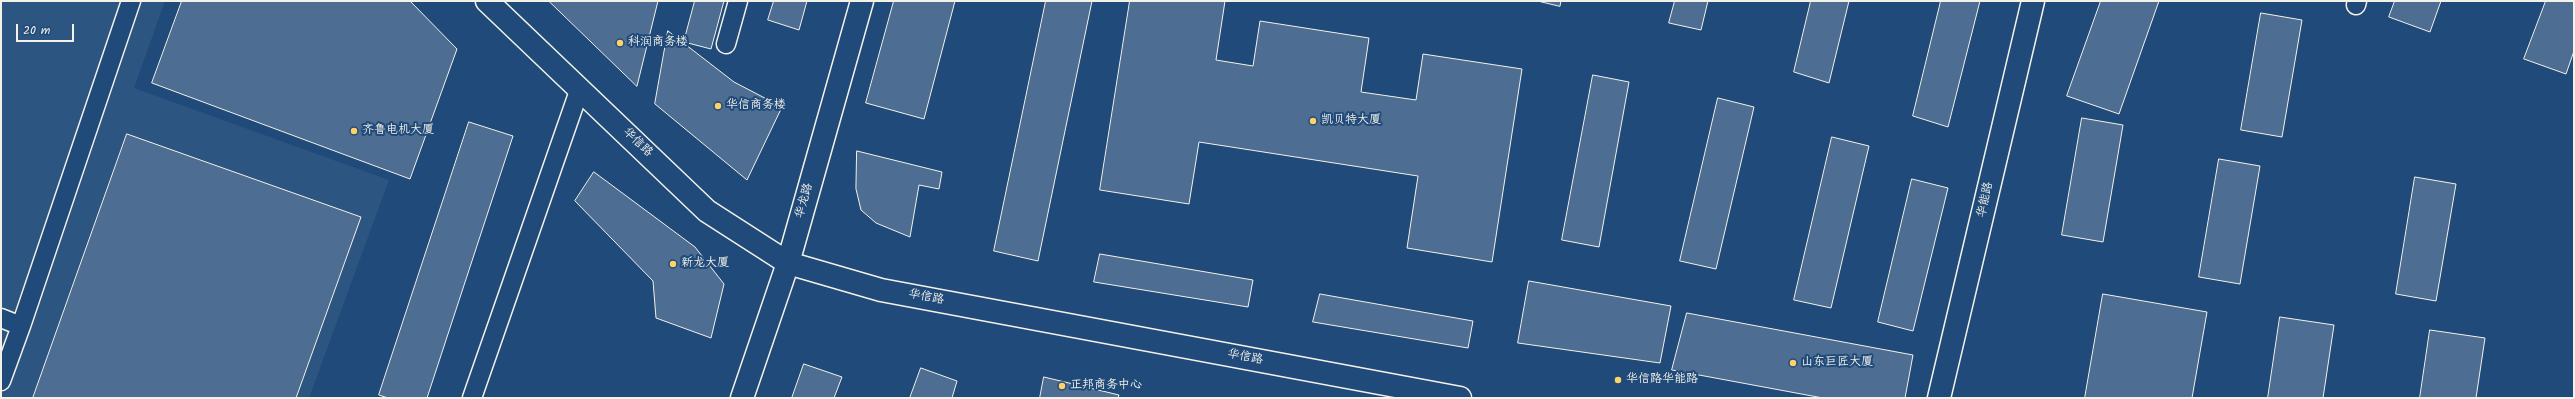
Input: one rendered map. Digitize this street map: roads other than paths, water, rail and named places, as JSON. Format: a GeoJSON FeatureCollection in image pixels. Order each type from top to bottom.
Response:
{"type":"FeatureCollection","features":[{"type":"Feature","properties":{"kind":"main road","name":"华信路"},"geometry":{"type":"LineString","coordinates":[[487,1],[580,88],[707,211],[788,263],[881,290],[1460,398]]}},
{"type":"Feature","properties":{"kind":"main road","name":"华龙路"},"geometry":{"type":"LineString","coordinates":[[742,398],[788,263],[862,1]]}},
{"type":"Feature","properties":{"kind":"main road","name":"华能路"},"geometry":{"type":"LineString","coordinates":[[1939,398],[2033,1]]}},
{"type":"Feature","properties":{"kind":"street"},"geometry":{"type":"LineString","coordinates":[[1,381],[131,1]]}},
{"type":"Feature","properties":{"kind":"street"},"geometry":{"type":"LineString","coordinates":[[726,44],[738,1]]}},
{"type":"Feature","properties":{"kind":"street"},"geometry":{"type":"LineString","coordinates":[[472,398],[580,88]]}},
{"type":"Feature","properties":{"kind":"street"},"geometry":{"type":"LineString","coordinates":[[1,318],[21,326]]}},
{"type":"Feature","properties":{"kind":"place","name":"科润商务楼"},"geometry":{"type":"Point","coordinates":[620,43]}},
{"type":"Feature","properties":{"kind":"place","name":"华信商务楼"},"geometry":{"type":"Point","coordinates":[718,106]}},
{"type":"Feature","properties":{"kind":"place","name":"凯贝特大厦"},"geometry":{"type":"Point","coordinates":[1313,121]}},
{"type":"Feature","properties":{"kind":"place","name":"齐鲁电机大厦"},"geometry":{"type":"Point","coordinates":[354,131]}},
{"type":"Feature","properties":{"kind":"place","name":"新龙大厦"},"geometry":{"type":"Point","coordinates":[673,264]}},
{"type":"Feature","properties":{"kind":"place","name":"山东巨匠大厦"},"geometry":{"type":"Point","coordinates":[1793,363]}},
{"type":"Feature","properties":{"kind":"place","name":"华信路华能路"},"geometry":{"type":"Point","coordinates":[1618,380]}},
{"type":"Feature","properties":{"kind":"place","name":"正邦商务中心"},"geometry":{"type":"Point","coordinates":[1062,386]}}]}
